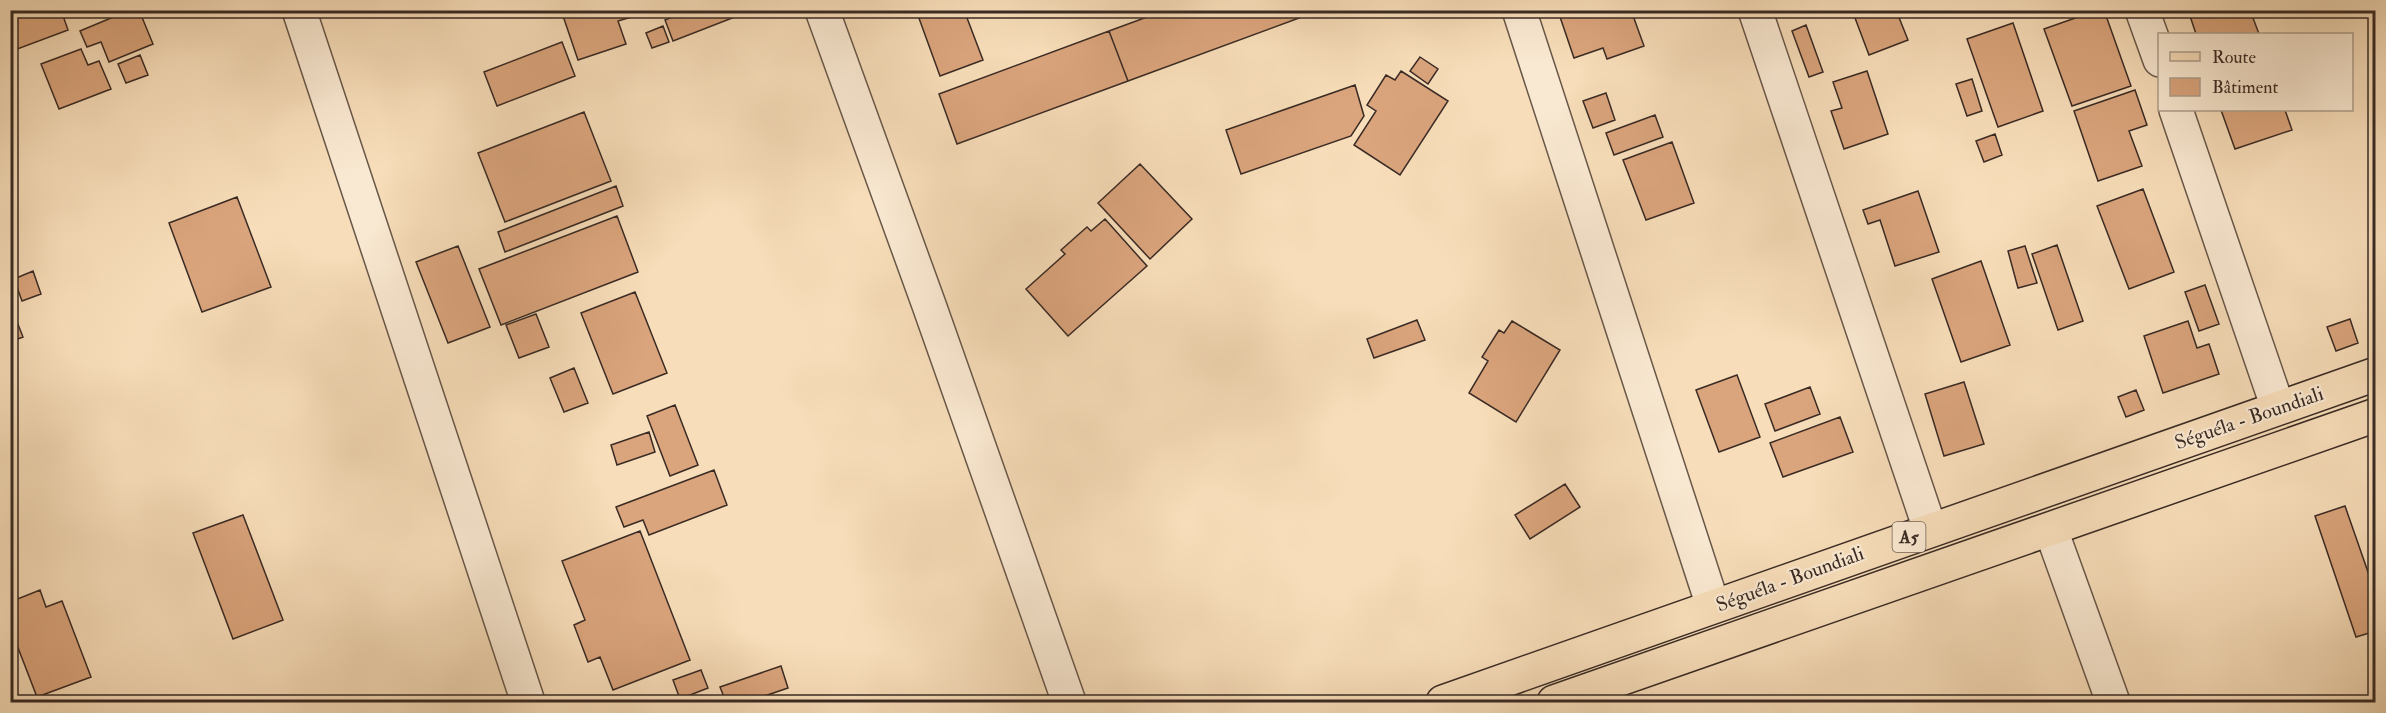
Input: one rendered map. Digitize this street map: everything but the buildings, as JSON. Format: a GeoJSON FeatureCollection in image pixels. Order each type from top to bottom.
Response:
{"type":"FeatureCollection","features":[{"type":"Feature","properties":{"kind":"main road","name":"Séguéla - Boundiali"},"geometry":{"type":"LineString","coordinates":[[1443,702],[2376,374]]}},
{"type":"Feature","properties":{"kind":"main road","name":"Séguéla - Boundiali"},"geometry":{"type":"LineString","coordinates":[[1554,702],[2376,415]]}},
{"type":"Feature","properties":{"kind":"street"},"geometry":{"type":"LineString","coordinates":[[299,10],[528,702]]}},
{"type":"Feature","properties":{"kind":"street"},"geometry":{"type":"LineString","coordinates":[[822,10],[1069,702]]}},
{"type":"Feature","properties":{"kind":"street"},"geometry":{"type":"LineString","coordinates":[[1520,10],[1713,606]]}},
{"type":"Feature","properties":{"kind":"street"},"geometry":{"type":"LineString","coordinates":[[1755,10],[1930,529]]}},
{"type":"Feature","properties":{"kind":"street"},"geometry":{"type":"LineString","coordinates":[[2142,10],[2158,54]]}},
{"type":"Feature","properties":{"kind":"street"},"geometry":{"type":"LineString","coordinates":[[2176,111],[2278,408]]}},
{"type":"Feature","properties":{"kind":"street"},"geometry":{"type":"LineString","coordinates":[[2051,530],[2113,702]]}}]}
